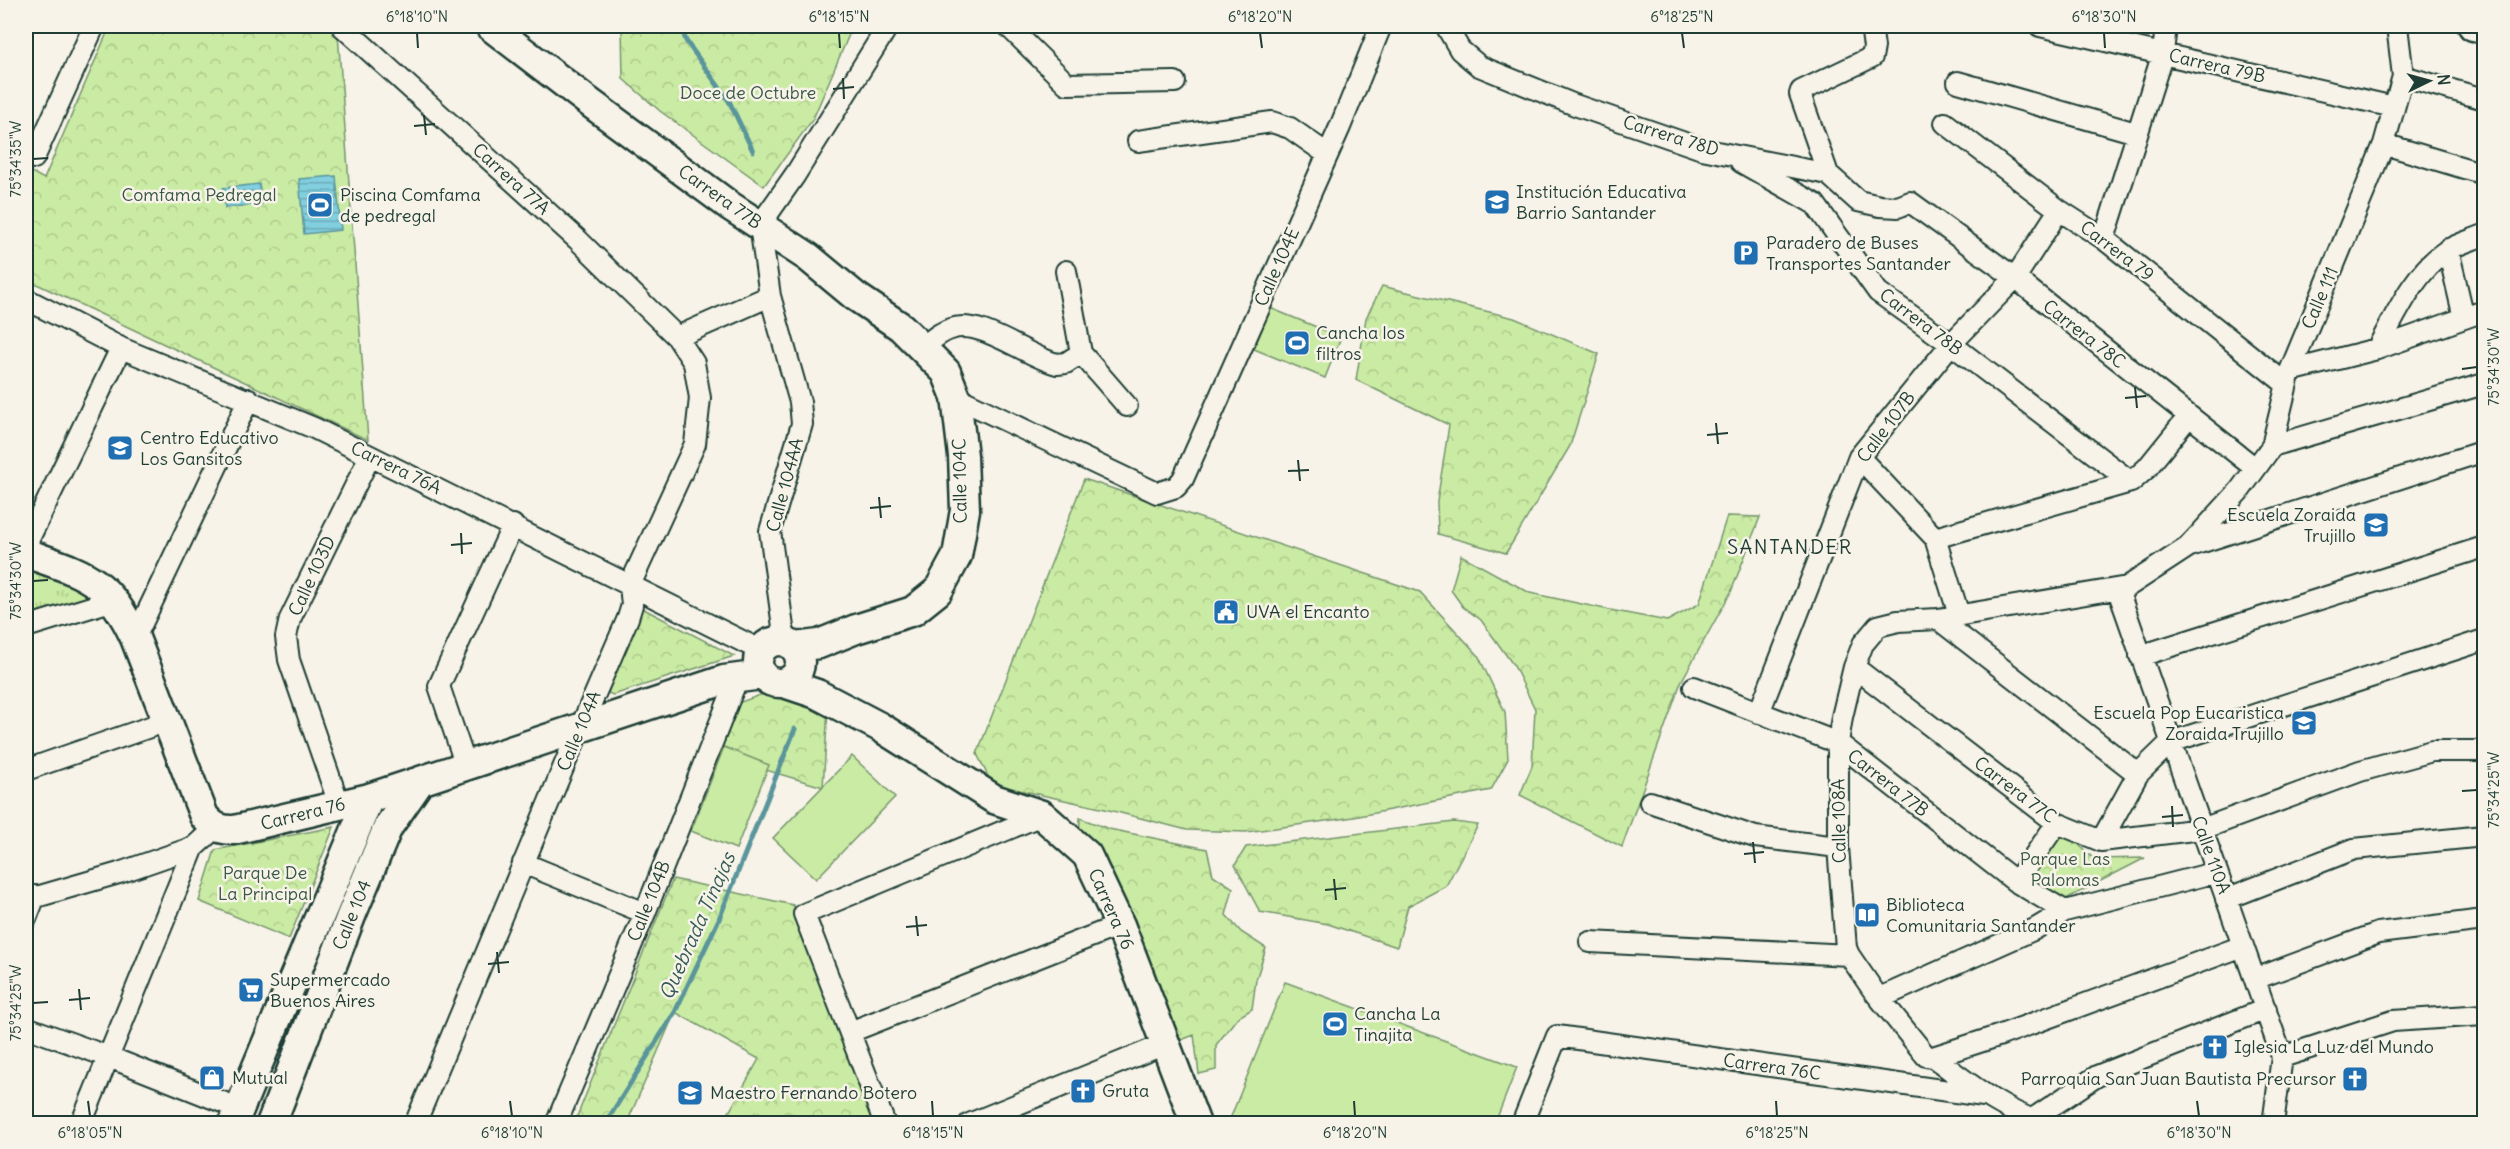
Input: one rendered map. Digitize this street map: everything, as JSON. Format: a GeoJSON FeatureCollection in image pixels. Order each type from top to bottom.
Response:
{"type":"FeatureCollection","features":[{"type":"Feature","properties":{"kind":"main road","name":"Carrera 77B"},"geometry":{"type":"LineString","coordinates":[[490,26],[730,206],[808,257],[855,296],[901,327],[923,347],[951,384]]}},
{"type":"Feature","properties":{"kind":"main road"},"geometry":{"type":"LineString","coordinates":[[2473,26],[2484,28]]}},
{"type":"Feature","properties":{"kind":"main road","name":"Calle 104C"},"geometry":{"type":"LineString","coordinates":[[775,662],[856,629],[913,611],[938,591],[957,556],[964,510],[963,456],[951,384]]}},
{"type":"Feature","properties":{"kind":"main road"},"geometry":{"type":"LineString","coordinates":[[26,553],[83,574],[114,600],[125,616],[204,816],[215,828]]}},
{"type":"Feature","properties":{"kind":"main road","name":"Carrera 76"},"geometry":{"type":"LineString","coordinates":[[215,828],[234,831],[369,798],[775,662],[817,694],[880,727],[994,799],[1042,815],[1086,855],[1120,925],[1196,1124]]}},
{"type":"Feature","properties":{"kind":"main road","name":"Calle 104"},"geometry":{"type":"LineString","coordinates":[[271,1124],[351,916],[388,827],[420,781]]}},
{"type":"Feature","properties":{"kind":"main road","name":"Calle 104"},"geometry":{"type":"LineString","coordinates":[[236,1116],[369,798]]}},
{"type":"Feature","properties":{"kind":"street"},"geometry":{"type":"LineString","coordinates":[[30,156],[93,26]]}},
{"type":"Feature","properties":{"kind":"street","name":"Carrera 77A"},"geometry":{"type":"LineString","coordinates":[[342,26],[577,239],[677,337]]}},
{"type":"Feature","properties":{"kind":"street"},"geometry":{"type":"LineString","coordinates":[[760,225],[795,175],[888,26]]}},
{"type":"Feature","properties":{"kind":"street"},"geometry":{"type":"LineString","coordinates":[[1008,26],[1067,84],[1175,82]]}},
{"type":"Feature","properties":{"kind":"street","name":"Calle 104E"},"geometry":{"type":"LineString","coordinates":[[1156,493],[1176,487],[1183,479],[1340,127],[1380,26]]}},
{"type":"Feature","properties":{"kind":"street","name":"Carrera 78D"},"geometry":{"type":"LineString","coordinates":[[1446,26],[1460,50],[1479,66],[1575,105],[1702,149],[1828,174]]}},
{"type":"Feature","properties":{"kind":"street"},"geometry":{"type":"LineString","coordinates":[[1828,174],[1800,98],[1801,90],[1872,57],[1874,36],[1871,26]]}},
{"type":"Feature","properties":{"kind":"street","name":"Carrera 79B"},"geometry":{"type":"LineString","coordinates":[[2040,26],[2394,107]]}},
{"type":"Feature","properties":{"kind":"street"},"geometry":{"type":"LineString","coordinates":[[2104,239],[2163,53],[2166,26]]}},
{"type":"Feature","properties":{"kind":"street","name":"Calle 111"},"geometry":{"type":"LineString","coordinates":[[2188,547],[2241,490],[2272,446],[2288,378],[2384,144],[2403,76],[2397,26]]}},
{"type":"Feature","properties":{"kind":"street"},"geometry":{"type":"LineString","coordinates":[[2403,76],[2484,99]]}},
{"type":"Feature","properties":{"kind":"street"},"geometry":{"type":"LineString","coordinates":[[1958,82],[2136,133]]}},
{"type":"Feature","properties":{"kind":"street"},"geometry":{"type":"LineString","coordinates":[[1138,141],[1272,122],[1290,128],[1327,154]]}},
{"type":"Feature","properties":{"kind":"street","name":"Carrera 79"},"geometry":{"type":"LineString","coordinates":[[1945,123],[2059,210],[2104,239],[2288,378]]}},
{"type":"Feature","properties":{"kind":"street"},"geometry":{"type":"LineString","coordinates":[[2384,144],[2484,174]]}},
{"type":"Feature","properties":{"kind":"street","name":"Carrera 78B"},"geometry":{"type":"LineString","coordinates":[[1725,153],[1815,204],[1878,292],[1951,344],[2131,482]]}},
{"type":"Feature","properties":{"kind":"street","name":"Carrera 78C"},"geometry":{"type":"LineString","coordinates":[[1828,174],[1858,201],[1898,207],[1910,202],[2015,279],[2255,468]]}},
{"type":"Feature","properties":{"kind":"street","name":"Calle 107B"},"geometry":{"type":"LineString","coordinates":[[1759,713],[1859,457],[1951,344],[2015,279],[2059,210]]}},
{"type":"Feature","properties":{"kind":"street","name":"Calle 104AA"},"geometry":{"type":"LineString","coordinates":[[760,225],[770,296],[800,402],[802,423],[770,531],[775,662]]}},
{"type":"Feature","properties":{"kind":"street"},"geometry":{"type":"LineString","coordinates":[[2377,349],[2410,289],[2432,262],[2448,249],[2484,235]]}},
{"type":"Feature","properties":{"kind":"street"},"geometry":{"type":"LineString","coordinates":[[2448,249],[2464,318]]}},
{"type":"Feature","properties":{"kind":"street"},"geometry":{"type":"LineString","coordinates":[[1066,271],[1081,353],[1127,406]]}},
{"type":"Feature","properties":{"kind":"street"},"geometry":{"type":"LineString","coordinates":[[677,337],[770,296]]}},
{"type":"Feature","properties":{"kind":"street","name":"Carrera 76A"},"geometry":{"type":"LineString","coordinates":[[26,299],[121,348],[249,399],[314,428],[513,525],[775,662]]}},
{"type":"Feature","properties":{"kind":"street"},"geometry":{"type":"LineString","coordinates":[[2288,378],[2484,311]]}},
{"type":"Feature","properties":{"kind":"street"},"geometry":{"type":"LineString","coordinates":[[923,347],[951,329],[970,327],[1057,364],[1066,363],[1081,353]]}},
{"type":"Feature","properties":{"kind":"street","name":"Calle 104A"},"geometry":{"type":"LineString","coordinates":[[415,1124],[633,605],[630,585],[695,444],[700,398],[694,363],[677,337]]}},
{"type":"Feature","properties":{"kind":"street"},"geometry":{"type":"LineString","coordinates":[[26,545],[121,348]]}},
{"type":"Feature","properties":{"kind":"street","name":"Carrera 77B"},"geometry":{"type":"LineString","coordinates":[[951,384],[1156,493]]}},
{"type":"Feature","properties":{"kind":"street"},"geometry":{"type":"LineString","coordinates":[[2272,446],[2484,384]]}},
{"type":"Feature","properties":{"kind":"street"},"geometry":{"type":"LineString","coordinates":[[135,638],[249,399]]}},
{"type":"Feature","properties":{"kind":"street"},"geometry":{"type":"LineString","coordinates":[[1935,538],[2131,482],[2147,468],[2188,416]]}},
{"type":"Feature","properties":{"kind":"street"},"geometry":{"type":"LineString","coordinates":[[2188,547],[2484,451]]}},
{"type":"Feature","properties":{"kind":"street","name":"Calle 103D"},"geometry":{"type":"LineString","coordinates":[[339,804],[289,660],[286,637],[290,619],[370,456]]}},
{"type":"Feature","properties":{"kind":"street"},"geometry":{"type":"LineString","coordinates":[[1859,457],[1935,538],[1959,615]]}},
{"type":"Feature","properties":{"kind":"street"},"geometry":{"type":"LineString","coordinates":[[466,766],[439,686],[513,525]]}},
{"type":"Feature","properties":{"kind":"street","name":"Calle 108A"},"geometry":{"type":"LineString","coordinates":[[2033,1122],[1987,1097],[1933,1056],[1926,1056],[1880,998],[1846,948],[1838,847],[1838,743],[1854,668],[1863,644],[1878,627],[1898,621],[1938,619],[2118,590],[2127,587],[2188,547]]}},
{"type":"Feature","properties":{"kind":"street"},"geometry":{"type":"LineString","coordinates":[[2140,656],[2484,547]]}},
{"type":"Feature","properties":{"kind":"street","name":"Calle 110A"},"geometry":{"type":"LineString","coordinates":[[2118,590],[2283,1057],[2273,1124]]}},
{"type":"Feature","properties":{"kind":"street"},"geometry":{"type":"LineString","coordinates":[[26,627],[114,600]]}},
{"type":"Feature","properties":{"kind":"street"},"geometry":{"type":"LineString","coordinates":[[1938,619],[2138,774]]}},
{"type":"Feature","properties":{"kind":"street"},"geometry":{"type":"LineString","coordinates":[[2100,841],[2138,774],[2171,742],[2484,640]]}},
{"type":"Feature","properties":{"kind":"street","name":"Calle 104B"},"geometry":{"type":"LineString","coordinates":[[556,1124],[645,913],[775,662]]}},
{"type":"Feature","properties":{"kind":"street","name":"Carrera 77C"},"geometry":{"type":"LineString","coordinates":[[1854,668],[2057,823],[2100,841],[2202,829],[2360,771],[2432,751],[2484,751]]}},
{"type":"Feature","properties":{"kind":"street","name":"Carrera 77B"},"geometry":{"type":"LineString","coordinates":[[1694,687],[1838,743],[2016,882],[2065,911]]}},
{"type":"Feature","properties":{"kind":"street"},"geometry":{"type":"LineString","coordinates":[[594,694],[595,701],[600,707],[616,716]]}},
{"type":"Feature","properties":{"kind":"street"},"geometry":{"type":"LineString","coordinates":[[26,770],[167,721]]}},
{"type":"Feature","properties":{"kind":"street"},"geometry":{"type":"LineString","coordinates":[[1650,802],[1755,837],[1838,847]]}},
{"type":"Feature","properties":{"kind":"street"},"geometry":{"type":"LineString","coordinates":[[885,1124],[804,914],[1042,815]]}},
{"type":"Feature","properties":{"kind":"street"},"geometry":{"type":"LineString","coordinates":[[2016,882],[2057,823]]}},
{"type":"Feature","properties":{"kind":"street"},"geometry":{"type":"LineString","coordinates":[[26,919],[30,898],[119,873],[194,847],[215,828]]}},
{"type":"Feature","properties":{"kind":"street"},"geometry":{"type":"LineString","coordinates":[[2226,899],[2354,849],[2484,836]]}},
{"type":"Feature","properties":{"kind":"street"},"geometry":{"type":"LineString","coordinates":[[81,1124],[194,847]]}},
{"type":"Feature","properties":{"kind":"street"},"geometry":{"type":"LineString","coordinates":[[523,863],[645,913]]}},
{"type":"Feature","properties":{"kind":"street"},"geometry":{"type":"LineString","coordinates":[[1880,998],[2035,928],[2065,911],[2217,872]]}},
{"type":"Feature","properties":{"kind":"street"},"geometry":{"type":"LineString","coordinates":[[2255,980],[2378,933],[2484,920]]}},
{"type":"Feature","properties":{"kind":"street"},"geometry":{"type":"LineString","coordinates":[[850,1032],[1120,925]]}},
{"type":"Feature","properties":{"kind":"street"},"geometry":{"type":"LineString","coordinates":[[1590,942],[1849,955]]}},
{"type":"Feature","properties":{"kind":"street"},"geometry":{"type":"LineString","coordinates":[[1933,1056],[2001,1035],[2243,946]]}},
{"type":"Feature","properties":{"kind":"street"},"geometry":{"type":"LineString","coordinates":[[2033,1122],[2097,1076],[2266,1009]]}},
{"type":"Feature","properties":{"kind":"street"},"geometry":{"type":"LineString","coordinates":[[2283,1057],[2393,1021],[2484,1015]]}},
{"type":"Feature","properties":{"kind":"street"},"geometry":{"type":"LineString","coordinates":[[26,1027],[109,1057],[236,1116]]}},
{"type":"Feature","properties":{"kind":"street","name":"Carrera 76C"},"geometry":{"type":"LineString","coordinates":[[1522,1124],[1557,1036],[1987,1097]]}},
{"type":"Feature","properties":{"kind":"street"},"geometry":{"type":"LineString","coordinates":[[979,1121],[1165,1044]]}},
{"type":"Feature","properties":{"kind":"green space","name":"Comfama Pedregal"},"geometry":{"type":"Polygon","coordinates":[[[110,26],[329,26],[338,34],[368,440],[26,279],[26,169],[44,179],[110,26]]]}},
{"type":"Feature","properties":{"kind":"green space","name":"Doce de Octubre"},"geometry":{"type":"Polygon","coordinates":[[[622,26],[836,26],[851,30],[813,119],[764,186],[660,111],[623,79],[622,26]]]}},
{"type":"Feature","properties":{"kind":"green space"},"geometry":{"type":"Polygon","coordinates":[[[1382,286],[1514,318],[1599,354],[1570,446],[1506,553],[1438,534],[1437,502],[1449,425],[1356,380],[1366,318],[1382,286]]]}},
{"type":"Feature","properties":{"kind":"green space","name":"Cancha los filtros"},"geometry":{"type":"Polygon","coordinates":[[[1270,308],[1341,337],[1325,378],[1254,349],[1270,308]]]}},
{"type":"Feature","properties":{"kind":"green space"},"geometry":{"type":"Polygon","coordinates":[[[1084,479],[1420,592],[1478,655],[1505,712],[1508,759],[1491,790],[1354,817],[1246,832],[1187,830],[992,784],[977,754],[1084,479]]]}},
{"type":"Feature","properties":{"kind":"green space"},"geometry":{"type":"Polygon","coordinates":[[[1727,516],[1760,517],[1731,592],[1681,682],[1622,847],[1520,795],[1532,766],[1535,709],[1514,666],[1481,620],[1463,607],[1451,590],[1461,555],[1530,593],[1667,621],[1699,604],[1727,516]]]}},
{"type":"Feature","properties":{"kind":"green space"},"geometry":{"type":"Polygon","coordinates":[[[33,555],[106,599],[26,622],[26,572],[33,555]]]}},
{"type":"Feature","properties":{"kind":"green space"},"geometry":{"type":"Polygon","coordinates":[[[640,607],[734,656],[613,695],[608,693],[640,607]]]}},
{"type":"Feature","properties":{"kind":"green space"},"geometry":{"type":"Polygon","coordinates":[[[779,688],[828,709],[823,787],[716,755],[730,706],[779,688]]]}},
{"type":"Feature","properties":{"kind":"green space"},"geometry":{"type":"Polygon","coordinates":[[[724,747],[769,765],[736,849],[691,831],[724,747]]]}},
{"type":"Feature","properties":{"kind":"green space"},"geometry":{"type":"Polygon","coordinates":[[[852,756],[895,797],[816,879],[773,838],[852,756]]]}},
{"type":"Feature","properties":{"kind":"green space"},"geometry":{"type":"Polygon","coordinates":[[[1080,818],[1109,829],[1207,849],[1213,875],[1233,888],[1226,915],[1241,932],[1266,948],[1256,980],[1252,1009],[1237,1018],[1216,1045],[1216,1070],[1199,1074],[1194,1035],[1176,1042],[1079,842],[1080,818]]]}},
{"type":"Feature","properties":{"kind":"green space"},"geometry":{"type":"Polygon","coordinates":[[[1454,822],[1478,825],[1446,886],[1408,906],[1397,947],[1328,924],[1260,912],[1235,865],[1246,847],[1454,822]]]}},
{"type":"Feature","properties":{"kind":"green space","name":"Parque De La Principal"},"geometry":{"type":"Polygon","coordinates":[[[334,827],[289,939],[199,901],[215,850],[334,827]]]}},
{"type":"Feature","properties":{"kind":"green space","name":"Parque Las Palomas"},"geometry":{"type":"Polygon","coordinates":[[[2060,827],[2094,859],[2145,858],[2066,899],[2025,882],[2060,827]]]}},
{"type":"Feature","properties":{"kind":"green space"},"geometry":{"type":"Polygon","coordinates":[[[673,879],[793,905],[823,977],[877,1123],[723,1123],[759,1059],[675,1012],[627,1123],[574,1124],[673,879]]]}},
{"type":"Feature","properties":{"kind":"green space","name":"Cancha La Tinajita"},"geometry":{"type":"Polygon","coordinates":[[[1285,982],[1517,1067],[1495,1123],[1242,1124],[1230,1119],[1285,982]]]}},
{"type":"Feature","properties":{"kind":"water","name":"Piscina Comfama de pedregal"},"geometry":{"type":"Polygon","coordinates":[[[336,176],[341,230],[304,234],[299,179],[336,176]]]}},
{"type":"Feature","properties":{"kind":"water"},"geometry":{"type":"Polygon","coordinates":[[[259,184],[262,204],[225,208],[223,188],[259,184]]]}},
{"type":"Feature","properties":{"kind":"waterway","name":"Quebrada Tinajas"},"geometry":{"type":"LineString","coordinates":[[681,26],[686,41],[729,101],[753,151]]}},
{"type":"Feature","properties":{"kind":"waterway","name":"Quebrada Tinajas"},"geometry":{"type":"LineString","coordinates":[[605,1124],[675,1012],[719,919],[795,729]]}},
{"type":"Feature","properties":{"kind":"place","name":"Institución Educativa Barrio Santander"},"geometry":{"type":"Point","coordinates":[1497,202]}},
{"type":"Feature","properties":{"kind":"place","name":"Piscina Comfama de pedregal"},"geometry":{"type":"Point","coordinates":[320,205]}},
{"type":"Feature","properties":{"kind":"place","name":"Paradero de Buses Transportes Santander"},"geometry":{"type":"Point","coordinates":[1746,253]}},
{"type":"Feature","properties":{"kind":"place","name":"Cancha los filtros"},"geometry":{"type":"Point","coordinates":[1297,343]}},
{"type":"Feature","properties":{"kind":"place","name":"Centro Educativo Los Gansitos"},"geometry":{"type":"Point","coordinates":[120,448]}},
{"type":"Feature","properties":{"kind":"place","name":"Escuela Zoraida Trujillo"},"geometry":{"type":"Point","coordinates":[2376,525]}},
{"type":"Feature","properties":{"kind":"place","name":"UVA el Encanto"},"geometry":{"type":"Point","coordinates":[1226,612]}},
{"type":"Feature","properties":{"kind":"place","name":"Escuela Pop Eucaristica Zoraida Trujillo"},"geometry":{"type":"Point","coordinates":[2304,723]}},
{"type":"Feature","properties":{"kind":"place","name":"Biblioteca Comunitaria Santander"},"geometry":{"type":"Point","coordinates":[1867,915]}},
{"type":"Feature","properties":{"kind":"place","name":"Supermercado Buenos Aires"},"geometry":{"type":"Point","coordinates":[251,990]}},
{"type":"Feature","properties":{"kind":"place","name":"Cancha La Tinajita"},"geometry":{"type":"Point","coordinates":[1335,1024]}},
{"type":"Feature","properties":{"kind":"place","name":"Iglesia La Luz del Mundo"},"geometry":{"type":"Point","coordinates":[2215,1047]}},
{"type":"Feature","properties":{"kind":"place","name":"Mutual"},"geometry":{"type":"Point","coordinates":[212,1078]}},
{"type":"Feature","properties":{"kind":"place","name":"Parroquia San Juan Bautista Precursor"},"geometry":{"type":"Point","coordinates":[2355,1079]}},
{"type":"Feature","properties":{"kind":"place","name":"Gruta"},"geometry":{"type":"Point","coordinates":[1083,1091]}},
{"type":"Feature","properties":{"kind":"place","name":"Maestro Fernando Botero"},"geometry":{"type":"Point","coordinates":[690,1093]}},
{"type":"Feature","properties":{"kind":"district","name":"SANTANDER"},"geometry":{"type":"Point","coordinates":[1790,547]}}]}
